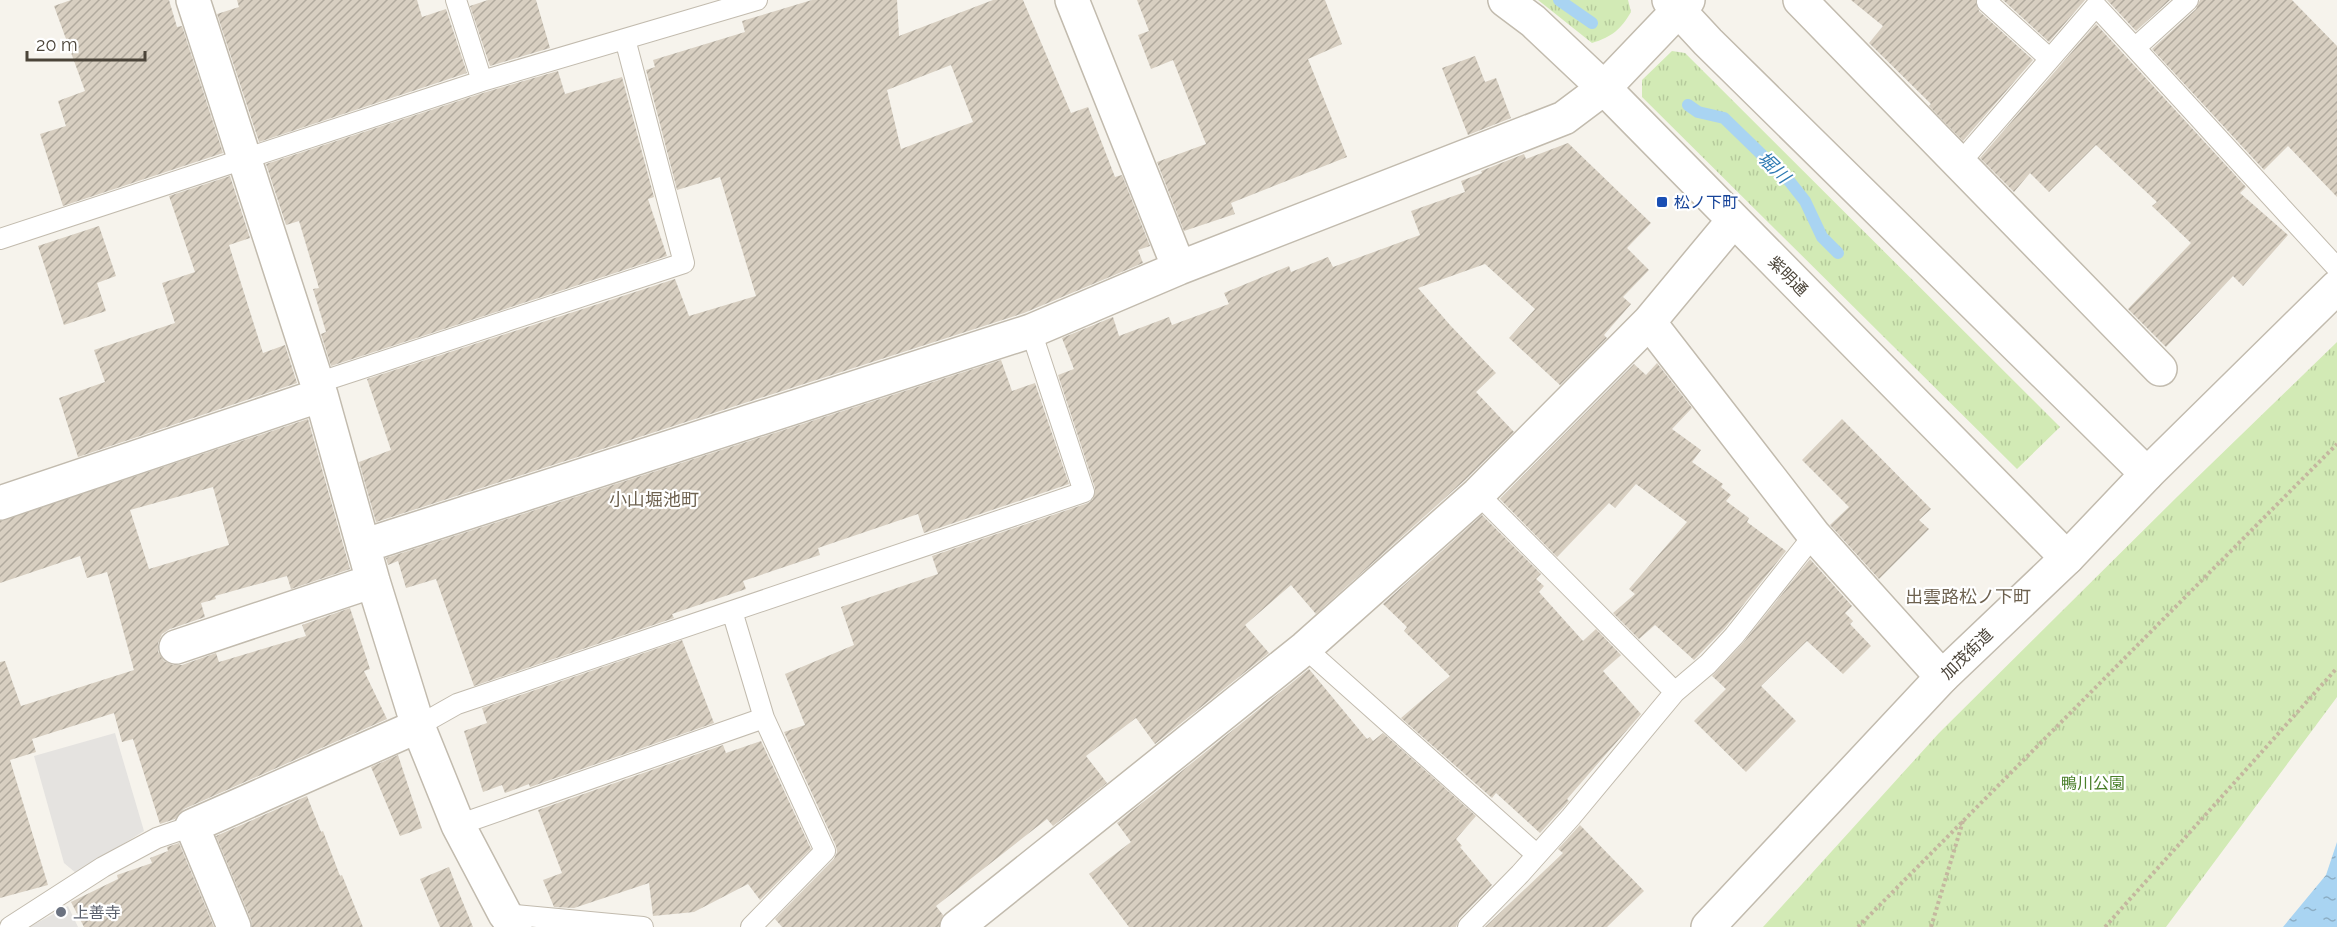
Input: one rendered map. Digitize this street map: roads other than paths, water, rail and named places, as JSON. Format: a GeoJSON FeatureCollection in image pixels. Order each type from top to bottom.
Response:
{"type":"FeatureCollection","features":[{"type":"Feature","properties":{"kind":"street"},"geometry":{"type":"LineString","coordinates":[[193,0],[319,389],[373,581],[418,726],[458,825],[510,920]]}},
{"type":"Feature","properties":{"kind":"street"},"geometry":{"type":"LineString","coordinates":[[1072,0],[1179,268]]}},
{"type":"Feature","properties":{"kind":"street","name":"紫明通"},"geometry":{"type":"LineString","coordinates":[[1505,0],[1533,21],[1604,88],[2067,558]]}},
{"type":"Feature","properties":{"kind":"street"},"geometry":{"type":"LineString","coordinates":[[1800,0],[2160,369]]}},
{"type":"Feature","properties":{"kind":"street"},"geometry":{"type":"LineString","coordinates":[[363,546],[1032,331],[1179,268],[1564,118],[1604,88],[1679,3],[1724,58],[2147,474]]}},
{"type":"Feature","properties":{"kind":"street"},"geometry":{"type":"LineString","coordinates":[[957,927],[1305,648],[1478,494],[1649,322],[1733,221]]}},
{"type":"Feature","properties":{"kind":"street","name":"加茂街道"},"geometry":{"type":"LineString","coordinates":[[1708,927],[1942,677],[2067,558],[2147,474],[2337,287]]}},
{"type":"Feature","properties":{"kind":"street"},"geometry":{"type":"LineString","coordinates":[[1649,322],[1814,535],[1942,677]]}},
{"type":"Feature","properties":{"kind":"street"},"geometry":{"type":"LineString","coordinates":[[0,504],[319,389]]}},
{"type":"Feature","properties":{"kind":"street"},"geometry":{"type":"LineString","coordinates":[[176,647],[373,581]]}},
{"type":"Feature","properties":{"kind":"street"},"geometry":{"type":"LineString","coordinates":[[234,927],[192,826],[418,726]]}},
{"type":"Feature","properties":{"kind":"lane"},"geometry":{"type":"LineString","coordinates":[[456,0],[482,81]]}},
{"type":"Feature","properties":{"kind":"lane"},"geometry":{"type":"LineString","coordinates":[[0,239],[482,81],[757,0]]}},
{"type":"Feature","properties":{"kind":"lane"},"geometry":{"type":"LineString","coordinates":[[1989,0],[1987,2],[2050,59]]}},
{"type":"Feature","properties":{"kind":"lane"},"geometry":{"type":"LineString","coordinates":[[2135,48],[2188,0]]}},
{"type":"Feature","properties":{"kind":"lane"},"geometry":{"type":"LineString","coordinates":[[1959,164],[2096,6],[2337,268]]}},
{"type":"Feature","properties":{"kind":"lane"},"geometry":{"type":"LineString","coordinates":[[319,389],[684,263],[625,39]]}},
{"type":"Feature","properties":{"kind":"lane"},"geometry":{"type":"LineString","coordinates":[[418,726],[457,704],[1084,492],[1032,331]]}},
{"type":"Feature","properties":{"kind":"lane"},"geometry":{"type":"LineString","coordinates":[[1478,494],[1675,692]]}},
{"type":"Feature","properties":{"kind":"lane"},"geometry":{"type":"LineString","coordinates":[[1467,927],[1571,818],[1675,692],[1708,664],[1734,636],[1814,535]]}},
{"type":"Feature","properties":{"kind":"lane"},"geometry":{"type":"LineString","coordinates":[[732,611],[764,718],[825,850],[752,927]]}},
{"type":"Feature","properties":{"kind":"lane"},"geometry":{"type":"LineString","coordinates":[[1305,648],[1537,855]]}},
{"type":"Feature","properties":{"kind":"lane"},"geometry":{"type":"LineString","coordinates":[[458,825],[764,718]]}},
{"type":"Feature","properties":{"kind":"lane"},"geometry":{"type":"LineString","coordinates":[[9,927],[103,867],[157,838],[192,826]]}},
{"type":"Feature","properties":{"kind":"lane"},"geometry":{"type":"LineString","coordinates":[[510,920],[643,927]]}},
{"type":"Feature","properties":{"kind":"water"},"geometry":{"type":"Polygon","coordinates":[[[2337,842],[2337,927],[2283,927],[2326,875],[2337,842]]]}},
{"type":"Feature","properties":{"kind":"waterway","name":"堀川"},"geometry":{"type":"LineString","coordinates":[[1559,0],[1592,23]]}},
{"type":"Feature","properties":{"kind":"waterway","name":"堀川"},"geometry":{"type":"LineString","coordinates":[[1688,105],[1698,112],[1724,118],[1790,182],[1805,201],[1822,237],[1838,253]]}},
{"type":"Feature","properties":{"kind":"place","name":"松ノ下町"},"geometry":{"type":"Point","coordinates":[1662,202]}},
{"type":"Feature","properties":{"kind":"place","name":"上善寺"},"geometry":{"type":"Point","coordinates":[61,912]}},
{"type":"Feature","properties":{"kind":"district","name":"小山堀池町"},"geometry":{"type":"Point","coordinates":[654,499]}},
{"type":"Feature","properties":{"kind":"district","name":"出雲路松ノ下町"},"geometry":{"type":"Point","coordinates":[1968,596]}},
{"type":"Feature","properties":{"kind":"park label","name":"鴨川公園"},"geometry":{"type":"Point","coordinates":[2093,783]}}]}
